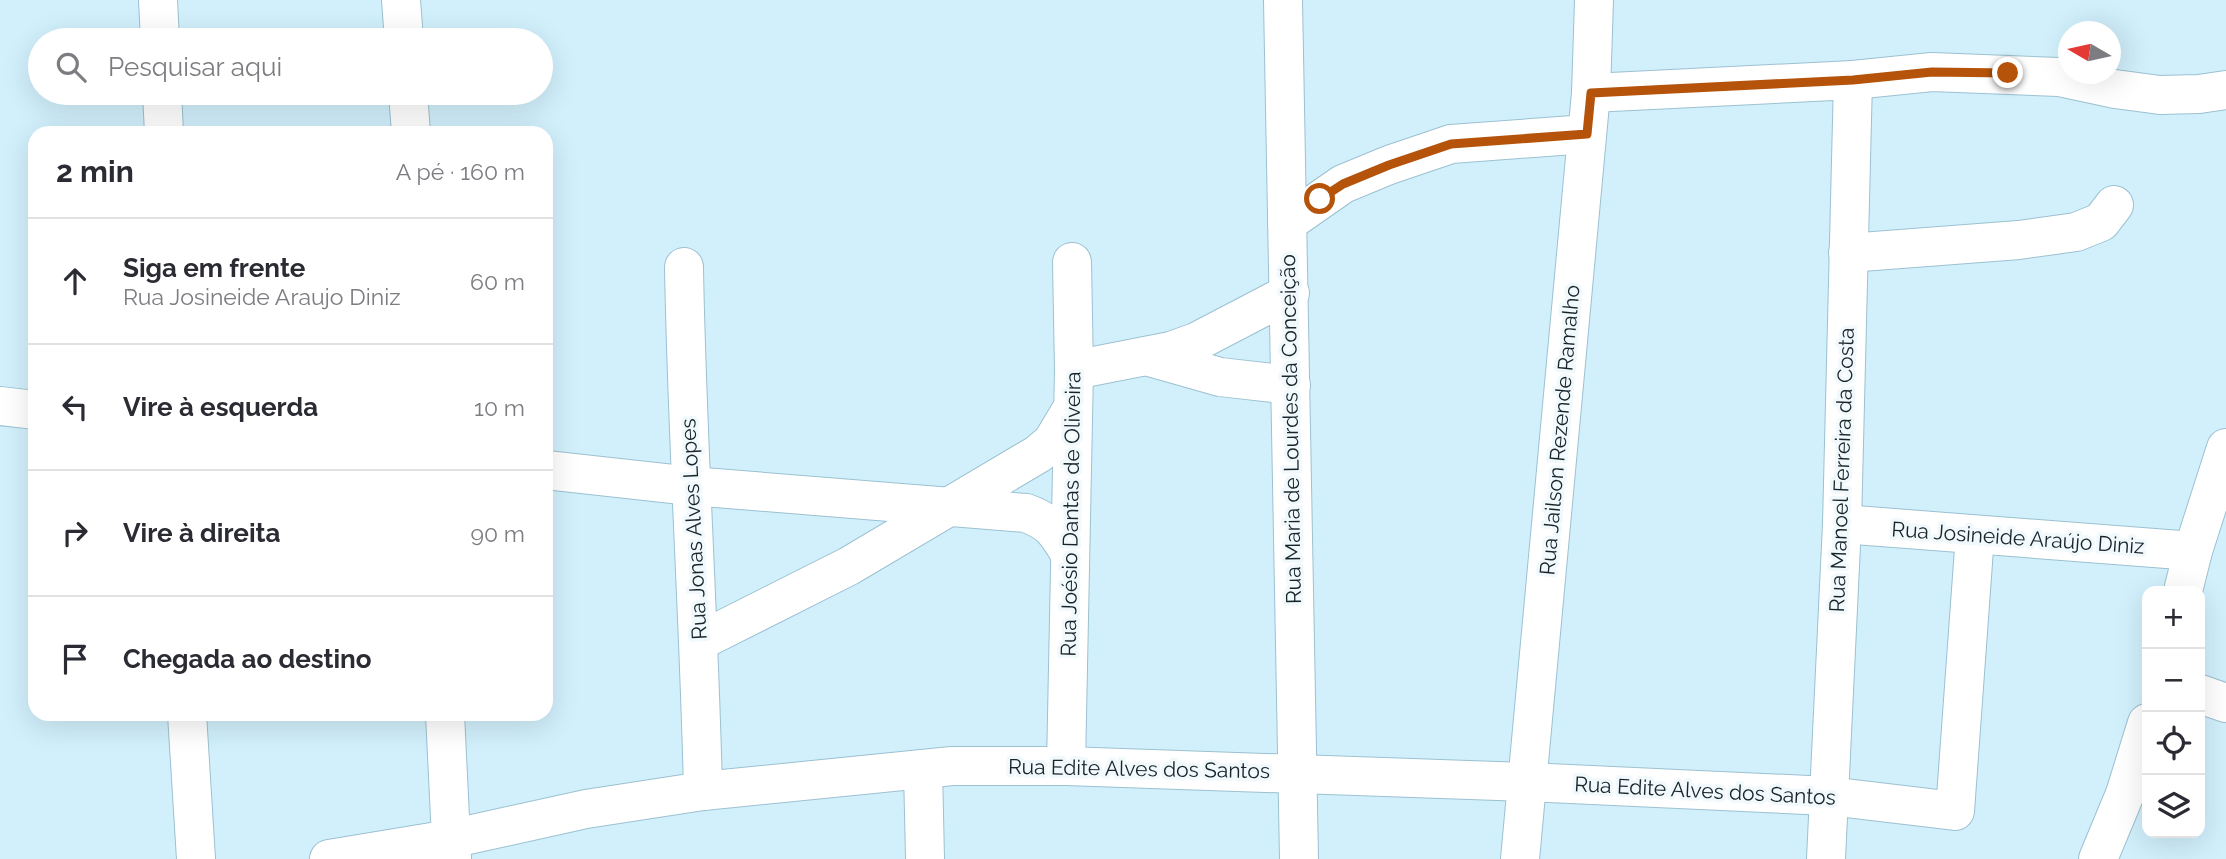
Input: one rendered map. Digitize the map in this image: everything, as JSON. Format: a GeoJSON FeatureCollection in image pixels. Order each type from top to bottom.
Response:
{"type":"FeatureCollection","features":[{"type":"Feature","properties":{"kind":"street"},"geometry":{"type":"LineString","coordinates":[[158,0],[159,28]]}},
{"type":"Feature","properties":{"kind":"street"},"geometry":{"type":"LineString","coordinates":[[401,0],[403,28]]}},
{"type":"Feature","properties":{"kind":"street","name":"Rua Maria de Lourdes da Conceição"},"geometry":{"type":"LineString","coordinates":[[1283,0],[1299,859]]}},
{"type":"Feature","properties":{"kind":"street","name":"Rua Jailson Rezende Ramalho"},"geometry":{"type":"LineString","coordinates":[[1520,859],[1591,93],[1594,0]]}},
{"type":"Feature","properties":{"kind":"street"},"geometry":{"type":"LineString","coordinates":[[1591,93],[1853,80],[1932,72],[2059,76],[2115,89],[2160,95],[2226,90]]}},
{"type":"Feature","properties":{"kind":"street","name":"Rua Manoel Ferreira da Costa"},"geometry":{"type":"LineString","coordinates":[[1826,859],[1842,524],[1853,80]]}},
{"type":"Feature","properties":{"kind":"street"},"geometry":{"type":"LineString","coordinates":[[163,105],[164,126]]}},
{"type":"Feature","properties":{"kind":"street"},"geometry":{"type":"LineString","coordinates":[[409,105],[410,126]]}},
{"type":"Feature","properties":{"kind":"street"},"geometry":{"type":"LineString","coordinates":[[1287,223],[1343,184],[1451,144],[1587,134]]}},
{"type":"Feature","properties":{"kind":"street"},"geometry":{"type":"LineString","coordinates":[[1848,253],[2019,240],[2076,232],[2101,222],[2115,205]]}},
{"type":"Feature","properties":{"kind":"street","name":"Rua Joésio Dantas de Oliveira"},"geometry":{"type":"LineString","coordinates":[[1066,766],[1074,370],[1072,262]]}},
{"type":"Feature","properties":{"kind":"street","name":"Rua Jonas Alves Lopes"},"geometry":{"type":"LineString","coordinates":[[684,267],[691,486],[700,640],[703,791]]}},
{"type":"Feature","properties":{"kind":"street"},"geometry":{"type":"LineString","coordinates":[[1074,370],[1171,351],[1196,342],[1290,293]]}},
{"type":"Feature","properties":{"kind":"street"},"geometry":{"type":"LineString","coordinates":[[1145,356],[1220,377],[1291,385]]}},
{"type":"Feature","properties":{"kind":"street"},"geometry":{"type":"LineString","coordinates":[[0,406],[28,409]]}},
{"type":"Feature","properties":{"kind":"street"},"geometry":{"type":"LineString","coordinates":[[700,640],[849,566],[1038,454],[1052,442],[1073,407]]}},
{"type":"Feature","properties":{"kind":"street"},"geometry":{"type":"LineString","coordinates":[[2184,586],[2226,448]]}},
{"type":"Feature","properties":{"kind":"street"},"geometry":{"type":"LineString","coordinates":[[553,471],[691,486],[1026,513],[1042,519],[1056,531],[1070,554]]}},
{"type":"Feature","properties":{"kind":"street","name":"Rua Josineide Araújo Diniz"},"geometry":{"type":"LineString","coordinates":[[1842,524],[2193,551]]}},
{"type":"Feature","properties":{"kind":"street","name":"Rua Edite Alves dos Santos"},"geometry":{"type":"LineString","coordinates":[[329,859],[451,849],[586,809],[703,791],[952,766],[1066,766],[1527,782],[1829,796],[1955,811],[1975,536]]}},
{"type":"Feature","properties":{"kind":"street"},"geometry":{"type":"LineString","coordinates":[[2205,696],[2226,703]]}},
{"type":"Feature","properties":{"kind":"street"},"geometry":{"type":"LineString","coordinates":[[187,721],[196,859]]}},
{"type":"Feature","properties":{"kind":"street"},"geometry":{"type":"LineString","coordinates":[[445,721],[451,849]]}},
{"type":"Feature","properties":{"kind":"street"},"geometry":{"type":"LineString","coordinates":[[2098,859],[2125,794],[2142,739]]}},
{"type":"Feature","properties":{"kind":"street"},"geometry":{"type":"LineString","coordinates":[[923,769],[925,859]]}},
{"type":"Feature","properties":{"kind":"route"},"geometry":{"type":"LineString","coordinates":[[1320,199],[1343,184],[1451,144],[1587,134],[1591,93],[1853,80],[1932,72],[2008,73]]}}]}
